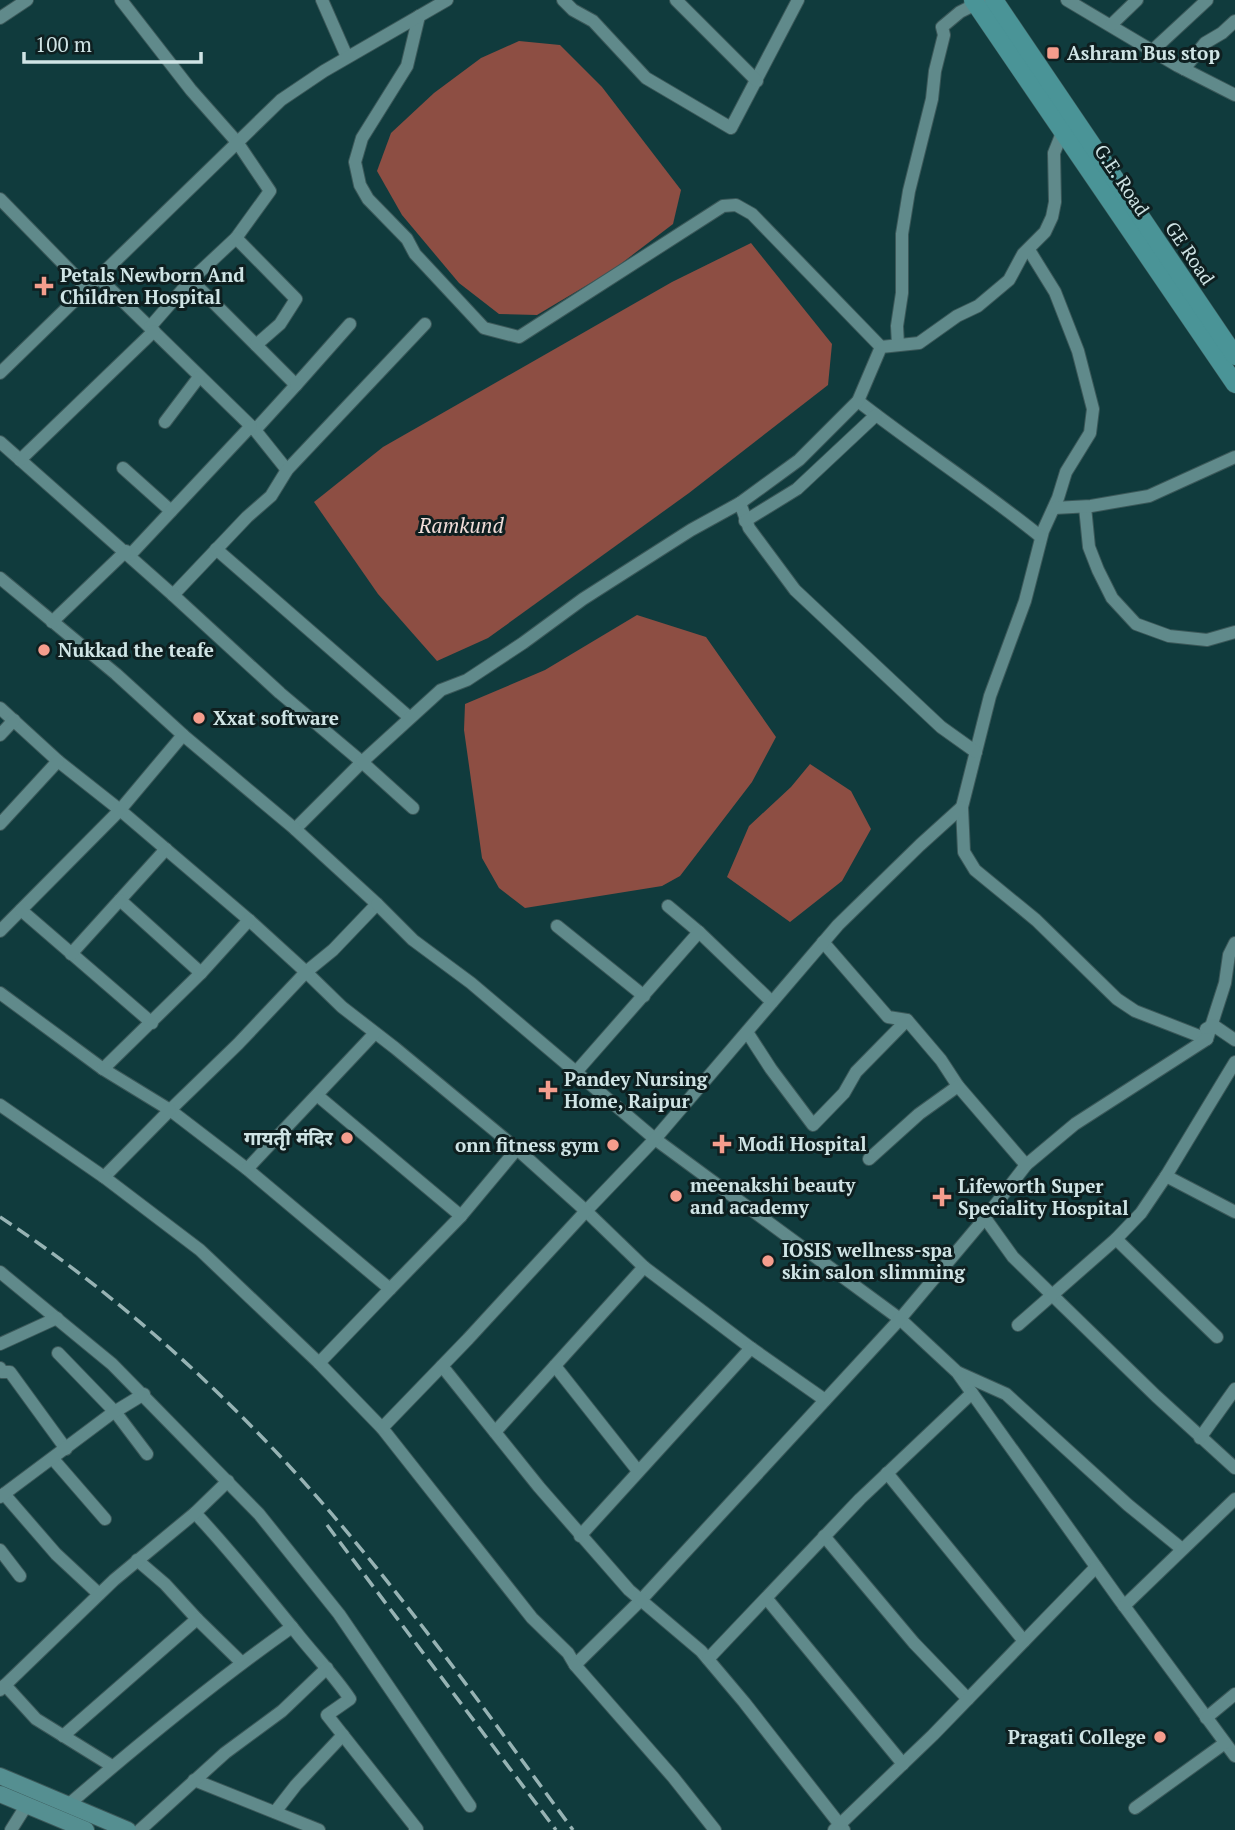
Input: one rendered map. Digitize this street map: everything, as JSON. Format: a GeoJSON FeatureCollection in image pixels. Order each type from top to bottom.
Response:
{"type":"FeatureCollection","features":[{"type":"Feature","properties":{"kind":"main road","name":"GE Road"},"geometry":{"type":"LineString","coordinates":[[982,1],[1235,356]]}},
{"type":"Feature","properties":{"kind":"main road","name":"G.E. Road"},"geometry":{"type":"LineString","coordinates":[[1067,123],[1235,384]]}},
{"type":"Feature","properties":{"kind":"street"},"geometry":{"type":"LineString","coordinates":[[0,18],[27,0]]}},
{"type":"Feature","properties":{"kind":"street"},"geometry":{"type":"LineString","coordinates":[[20,460],[152,329],[191,280],[236,238],[270,191],[237,142],[191,90],[122,0]]}},
{"type":"Feature","properties":{"kind":"street"},"geometry":{"type":"LineString","coordinates":[[322,0],[347,57]]}},
{"type":"Feature","properties":{"kind":"street"},"geometry":{"type":"LineString","coordinates":[[0,373],[282,100],[347,57],[447,0]]}},
{"type":"Feature","properties":{"kind":"street"},"geometry":{"type":"LineString","coordinates":[[564,0],[573,10],[593,21],[646,78],[731,128],[798,0]]}},
{"type":"Feature","properties":{"kind":"street"},"geometry":{"type":"LineString","coordinates":[[676,0],[757,81]]}},
{"type":"Feature","properties":{"kind":"street"},"geometry":{"type":"LineString","coordinates":[[1066,0],[1184,69],[1235,95]]}},
{"type":"Feature","properties":{"kind":"street"},"geometry":{"type":"LineString","coordinates":[[1111,25],[1137,0]]}},
{"type":"Feature","properties":{"kind":"street"},"geometry":{"type":"LineString","coordinates":[[1153,50],[1207,0]]}},
{"type":"Feature","properties":{"kind":"street"},"geometry":{"type":"LineString","coordinates":[[898,345],[897,326],[902,293],[902,234],[909,191],[932,99],[935,71],[944,36],[942,27],[960,12],[982,1]]}},
{"type":"Feature","properties":{"kind":"street"},"geometry":{"type":"LineString","coordinates":[[419,16],[407,66],[362,138],[355,162],[360,185],[368,199],[407,239],[415,254],[484,328],[519,337],[723,206],[736,205],[752,214],[881,347]]}},
{"type":"Feature","properties":{"kind":"street"},"geometry":{"type":"LineString","coordinates":[[1184,69],[1205,43],[1235,21]]}},
{"type":"Feature","properties":{"kind":"street"},"geometry":{"type":"LineString","coordinates":[[881,347],[919,343],[957,316],[978,306],[1009,280],[1023,254],[1045,232],[1052,217],[1055,202],[1054,153],[1067,123]]}},
{"type":"Feature","properties":{"kind":"street"},"geometry":{"type":"LineString","coordinates":[[0,199],[87,288]]}},
{"type":"Feature","properties":{"kind":"street"},"geometry":{"type":"LineString","coordinates":[[236,238],[296,299],[280,324],[256,345]]}},
{"type":"Feature","properties":{"kind":"street"},"geometry":{"type":"LineString","coordinates":[[1029,250],[1055,292],[1078,351],[1093,410],[1090,433],[1066,471],[1041,537],[1025,601],[990,696],[962,807],[964,852],[975,870],[1036,920],[1116,999],[1135,1011],[1199,1036]]}},
{"type":"Feature","properties":{"kind":"street"},"geometry":{"type":"LineString","coordinates":[[98,277],[253,428],[286,470]]}},
{"type":"Feature","properties":{"kind":"street"},"geometry":{"type":"LineString","coordinates":[[191,280],[296,386]]}},
{"type":"Feature","properties":{"kind":"street"},"geometry":{"type":"LineString","coordinates":[[52,622],[128,553],[296,386],[350,324]]}},
{"type":"Feature","properties":{"kind":"street"},"geometry":{"type":"LineString","coordinates":[[173,595],[247,517],[271,496],[286,470],[425,324]]}},
{"type":"Feature","properties":{"kind":"street"},"geometry":{"type":"LineString","coordinates":[[295,829],[440,690],[467,680],[523,643],[583,598],[691,530],[740,503],[800,460],[858,401],[881,347]]}},
{"type":"Feature","properties":{"kind":"street"},"geometry":{"type":"LineString","coordinates":[[165,422],[199,377]]}},
{"type":"Feature","properties":{"kind":"street"},"geometry":{"type":"LineString","coordinates":[[858,401],[1041,537]]}},
{"type":"Feature","properties":{"kind":"street"},"geometry":{"type":"LineString","coordinates":[[745,521],[797,489],[876,415]]}},
{"type":"Feature","properties":{"kind":"street"},"geometry":{"type":"LineString","coordinates":[[0,442],[128,553],[280,693],[413,808]]}},
{"type":"Feature","properties":{"kind":"street"},"geometry":{"type":"LineString","coordinates":[[1054,508],[1085,507],[1149,496],[1235,457]]}},
{"type":"Feature","properties":{"kind":"street"},"geometry":{"type":"LineString","coordinates":[[123,468],[171,510]]}},
{"type":"Feature","properties":{"kind":"street"},"geometry":{"type":"LineString","coordinates":[[740,503],[745,521],[795,590],[941,727],[976,752]]}},
{"type":"Feature","properties":{"kind":"street"},"geometry":{"type":"LineString","coordinates":[[1085,507],[1089,547],[1098,570],[1112,598],[1136,624],[1169,636],[1207,640],[1235,632]]}},
{"type":"Feature","properties":{"kind":"street"},"geometry":{"type":"LineString","coordinates":[[216,549],[409,717]]}},
{"type":"Feature","properties":{"kind":"street"},"geometry":{"type":"LineString","coordinates":[[0,578],[295,829],[413,940],[471,983],[655,1139],[900,1320],[957,1372],[1235,1756]]}},
{"type":"Feature","properties":{"kind":"street"},"geometry":{"type":"LineString","coordinates":[[0,708],[58,761],[249,920],[342,1007],[517,1149],[644,1267],[825,1400]]}},
{"type":"Feature","properties":{"kind":"street"},"geometry":{"type":"LineString","coordinates":[[0,735],[13,720]]}},
{"type":"Feature","properties":{"kind":"street"},"geometry":{"type":"LineString","coordinates":[[0,931],[120,810],[183,735]]}},
{"type":"Feature","properties":{"kind":"street"},"geometry":{"type":"LineString","coordinates":[[0,824],[58,761]]}},
{"type":"Feature","properties":{"kind":"street"},"geometry":{"type":"LineString","coordinates":[[382,1428],[655,1139],[824,942],[920,845],[962,807]]}},
{"type":"Feature","properties":{"kind":"street"},"geometry":{"type":"LineString","coordinates":[[71,954],[166,849]]}},
{"type":"Feature","properties":{"kind":"street"},"geometry":{"type":"LineString","coordinates":[[120,900],[201,973]]}},
{"type":"Feature","properties":{"kind":"street"},"geometry":{"type":"LineString","coordinates":[[104,1177],[306,972],[333,950],[377,904]]}},
{"type":"Feature","properties":{"kind":"street"},"geometry":{"type":"LineString","coordinates":[[668,906],[772,1002]]}},
{"type":"Feature","properties":{"kind":"street"},"geometry":{"type":"LineString","coordinates":[[21,910],[152,1023]]}},
{"type":"Feature","properties":{"kind":"street"},"geometry":{"type":"LineString","coordinates":[[103,1069],[201,973],[249,920]]}},
{"type":"Feature","properties":{"kind":"street"},"geometry":{"type":"LineString","coordinates":[[557,926],[644,996]]}},
{"type":"Feature","properties":{"kind":"street"},"geometry":{"type":"LineString","coordinates":[[576,1072],[699,932]]}},
{"type":"Feature","properties":{"kind":"street"},"geometry":{"type":"LineString","coordinates":[[824,942],[888,1017],[907,1020],[941,1060],[958,1086],[1026,1165]]}},
{"type":"Feature","properties":{"kind":"street"},"geometry":{"type":"LineString","coordinates":[[575,1665],[641,1600],[900,1320],[1026,1165],[1075,1124],[1212,1026],[1225,983],[1229,955],[1235,943]]}},
{"type":"Feature","properties":{"kind":"street"},"geometry":{"type":"LineString","coordinates":[[0,993],[103,1069],[170,1110],[247,1169],[390,1289]]}},
{"type":"Feature","properties":{"kind":"street"},"geometry":{"type":"LineString","coordinates":[[747,1032],[813,1125],[844,1093],[856,1072],[907,1020]]}},
{"type":"Feature","properties":{"kind":"street"},"geometry":{"type":"LineString","coordinates":[[1212,1026],[1235,1040]]}},
{"type":"Feature","properties":{"kind":"street"},"geometry":{"type":"LineString","coordinates":[[247,1169],[375,1033]]}},
{"type":"Feature","properties":{"kind":"street"},"geometry":{"type":"LineString","coordinates":[[1018,1325],[1116,1239],[1141,1213],[1235,1062]]}},
{"type":"Feature","properties":{"kind":"street"},"geometry":{"type":"LineString","coordinates":[[869,1159],[919,1114],[958,1086]]}},
{"type":"Feature","properties":{"kind":"street"},"geometry":{"type":"LineString","coordinates":[[318,1096],[461,1216]]}},
{"type":"Feature","properties":{"kind":"street"},"geometry":{"type":"LineString","coordinates":[[0,1105],[104,1177],[200,1250],[320,1363],[382,1428],[532,1618],[568,1653],[575,1665],[634,1731],[715,1830]]}},
{"type":"Feature","properties":{"kind":"street"},"geometry":{"type":"LineString","coordinates":[[320,1363],[461,1216],[517,1149]]}},
{"type":"Feature","properties":{"kind":"street"},"geometry":{"type":"LineString","coordinates":[[1166,1176],[1235,1212]]}},
{"type":"Feature","properties":{"kind":"street"},"geometry":{"type":"LineString","coordinates":[[985,1218],[1013,1256],[1200,1438],[1235,1468]]}},
{"type":"Feature","properties":{"kind":"street"},"geometry":{"type":"LineString","coordinates":[[1116,1239],[1217,1337]]}},
{"type":"Feature","properties":{"kind":"street"},"geometry":{"type":"LineString","coordinates":[[495,1432],[644,1267]]}},
{"type":"Feature","properties":{"kind":"street"},"geometry":{"type":"LineString","coordinates":[[0,1272],[113,1364],[259,1514],[339,1614],[470,1806]]}},
{"type":"Feature","properties":{"kind":"street"},"geometry":{"type":"LineString","coordinates":[[0,1344],[57,1318]]}},
{"type":"Feature","properties":{"kind":"street"},"geometry":{"type":"LineString","coordinates":[[580,1535],[751,1348]]}},
{"type":"Feature","properties":{"kind":"street"},"geometry":{"type":"LineString","coordinates":[[58,1353],[116,1413],[147,1454]]}},
{"type":"Feature","properties":{"kind":"street"},"geometry":{"type":"LineString","coordinates":[[442,1366],[580,1535],[641,1600],[708,1659],[744,1702],[839,1828],[1096,1567]]}},
{"type":"Feature","properties":{"kind":"street"},"geometry":{"type":"LineString","coordinates":[[555,1366],[638,1472]]}},
{"type":"Feature","properties":{"kind":"street"},"geometry":{"type":"LineString","coordinates":[[0,1368],[2,1373],[10,1372],[65,1449]]}},
{"type":"Feature","properties":{"kind":"street"},"geometry":{"type":"LineString","coordinates":[[957,1372],[1006,1394],[1128,1505],[1182,1549]]}},
{"type":"Feature","properties":{"kind":"street"},"geometry":{"type":"LineString","coordinates":[[1200,1438],[1235,1389]]}},
{"type":"Feature","properties":{"kind":"street"},"geometry":{"type":"LineString","coordinates":[[708,1659],[824,1536],[972,1393]]}},
{"type":"Feature","properties":{"kind":"street"},"geometry":{"type":"LineString","coordinates":[[99,1594],[56,1554],[2,1495],[144,1394]]}},
{"type":"Feature","properties":{"kind":"street"},"geometry":{"type":"LineString","coordinates":[[53,1459],[105,1520]]}},
{"type":"Feature","properties":{"kind":"street"},"geometry":{"type":"LineString","coordinates":[[887,1473],[1024,1641]]}},
{"type":"Feature","properties":{"kind":"street"},"geometry":{"type":"LineString","coordinates":[[112,1766],[36,1719],[2,1688],[99,1594],[195,1513],[228,1480]]}},
{"type":"Feature","properties":{"kind":"street"},"geometry":{"type":"LineString","coordinates":[[1124,1606],[1235,1499]]}},
{"type":"Feature","properties":{"kind":"street"},"geometry":{"type":"LineString","coordinates":[[195,1513],[239,1560],[350,1699],[327,1715],[397,1803],[415,1830]]}},
{"type":"Feature","properties":{"kind":"street"},"geometry":{"type":"LineString","coordinates":[[824,1536],[914,1643],[968,1699]]}},
{"type":"Feature","properties":{"kind":"street"},"geometry":{"type":"LineString","coordinates":[[0,1550],[20,1576]]}},
{"type":"Feature","properties":{"kind":"street"},"geometry":{"type":"LineString","coordinates":[[137,1560],[165,1584],[242,1662]]}},
{"type":"Feature","properties":{"kind":"street"},"geometry":{"type":"LineString","coordinates":[[767,1599],[903,1764]]}},
{"type":"Feature","properties":{"kind":"street"},"geometry":{"type":"LineString","coordinates":[[63,1736],[197,1619]]}},
{"type":"Feature","properties":{"kind":"street"},"geometry":{"type":"LineString","coordinates":[[68,1805],[112,1766],[242,1662],[292,1627]]}},
{"type":"Feature","properties":{"kind":"street"},"geometry":{"type":"LineString","coordinates":[[140,1830],[225,1753],[282,1711],[327,1668]]}},
{"type":"Feature","properties":{"kind":"street"},"geometry":{"type":"LineString","coordinates":[[1206,1718],[1235,1694]]}},
{"type":"Feature","properties":{"kind":"street"},"geometry":{"type":"LineString","coordinates":[[275,1812],[296,1785],[343,1735]]}},
{"type":"Feature","properties":{"kind":"street"},"geometry":{"type":"LineString","coordinates":[[1135,1808],[1225,1743]]}},
{"type":"Feature","properties":{"kind":"street"},"geometry":{"type":"LineString","coordinates":[[0,1776],[128,1830]]}},
{"type":"Feature","properties":{"kind":"street"},"geometry":{"type":"LineString","coordinates":[[194,1780],[319,1830]]}},
{"type":"Feature","properties":{"kind":"street"},"geometry":{"type":"LineString","coordinates":[[0,1794],[86,1830]]}},
{"type":"Feature","properties":{"kind":"street"},"geometry":{"type":"LineString","coordinates":[[11,1830],[26,1806]]}},
{"type":"Feature","properties":{"kind":"water"},"geometry":{"type":"Polygon","coordinates":[[[519,41],[560,45],[602,87],[681,190],[673,224],[614,269],[537,315],[499,314],[459,283],[402,215],[377,171],[391,133],[434,93],[481,58],[519,41]]]}},
{"type":"Feature","properties":{"kind":"water","name":"Ramkund"},"geometry":{"type":"Polygon","coordinates":[[[751,243],[832,344],[828,385],[689,493],[488,638],[437,661],[378,594],[314,502],[383,447],[672,282],[751,243]]]}},
{"type":"Feature","properties":{"kind":"water"},"geometry":{"type":"Polygon","coordinates":[[[637,615],[706,637],[776,737],[752,782],[680,876],[662,886],[525,908],[499,888],[482,858],[464,730],[465,704],[545,670],[637,615]]]}},
{"type":"Feature","properties":{"kind":"water"},"geometry":{"type":"Polygon","coordinates":[[[810,764],[851,791],[871,829],[842,881],[790,922],[727,877],[749,826],[791,787],[810,764]]]}},
{"type":"Feature","properties":{"kind":"railway"},"geometry":{"type":"LineString","coordinates":[[0,1217],[49,1251],[143,1325],[188,1364],[273,1449],[352,1538],[409,1610],[573,1830]]}},
{"type":"Feature","properties":{"kind":"railway"},"geometry":{"type":"LineString","coordinates":[[327,1525],[556,1830]]}},
{"type":"Feature","properties":{"kind":"place","name":"Ashram Bus stop"},"geometry":{"type":"Point","coordinates":[1053,53]}},
{"type":"Feature","properties":{"kind":"place","name":"Petals Newborn And Children Hospital"},"geometry":{"type":"Point","coordinates":[44,286]}},
{"type":"Feature","properties":{"kind":"place","name":"Nukkad the teafe"},"geometry":{"type":"Point","coordinates":[44,650]}},
{"type":"Feature","properties":{"kind":"place","name":"Xxat software"},"geometry":{"type":"Point","coordinates":[199,718]}},
{"type":"Feature","properties":{"kind":"place","name":"Pandey Nursing Home, Raipur"},"geometry":{"type":"Point","coordinates":[548,1090]}},
{"type":"Feature","properties":{"kind":"place","name":"गायतृी मंदिर"},"geometry":{"type":"Point","coordinates":[347,1138]}},
{"type":"Feature","properties":{"kind":"place","name":"Modi Hospital"},"geometry":{"type":"Point","coordinates":[722,1144]}},
{"type":"Feature","properties":{"kind":"place","name":"onn fitness gym"},"geometry":{"type":"Point","coordinates":[613,1145]}},
{"type":"Feature","properties":{"kind":"place","name":"meenakshi beauty and academy"},"geometry":{"type":"Point","coordinates":[676,1196]}},
{"type":"Feature","properties":{"kind":"place","name":"Lifeworth Super Speciality Hospital"},"geometry":{"type":"Point","coordinates":[942,1197]}},
{"type":"Feature","properties":{"kind":"place","name":"IOSIS wellness-spa skin salon slimming"},"geometry":{"type":"Point","coordinates":[768,1261]}},
{"type":"Feature","properties":{"kind":"place","name":"Pragati College"},"geometry":{"type":"Point","coordinates":[1160,1737]}}]}
